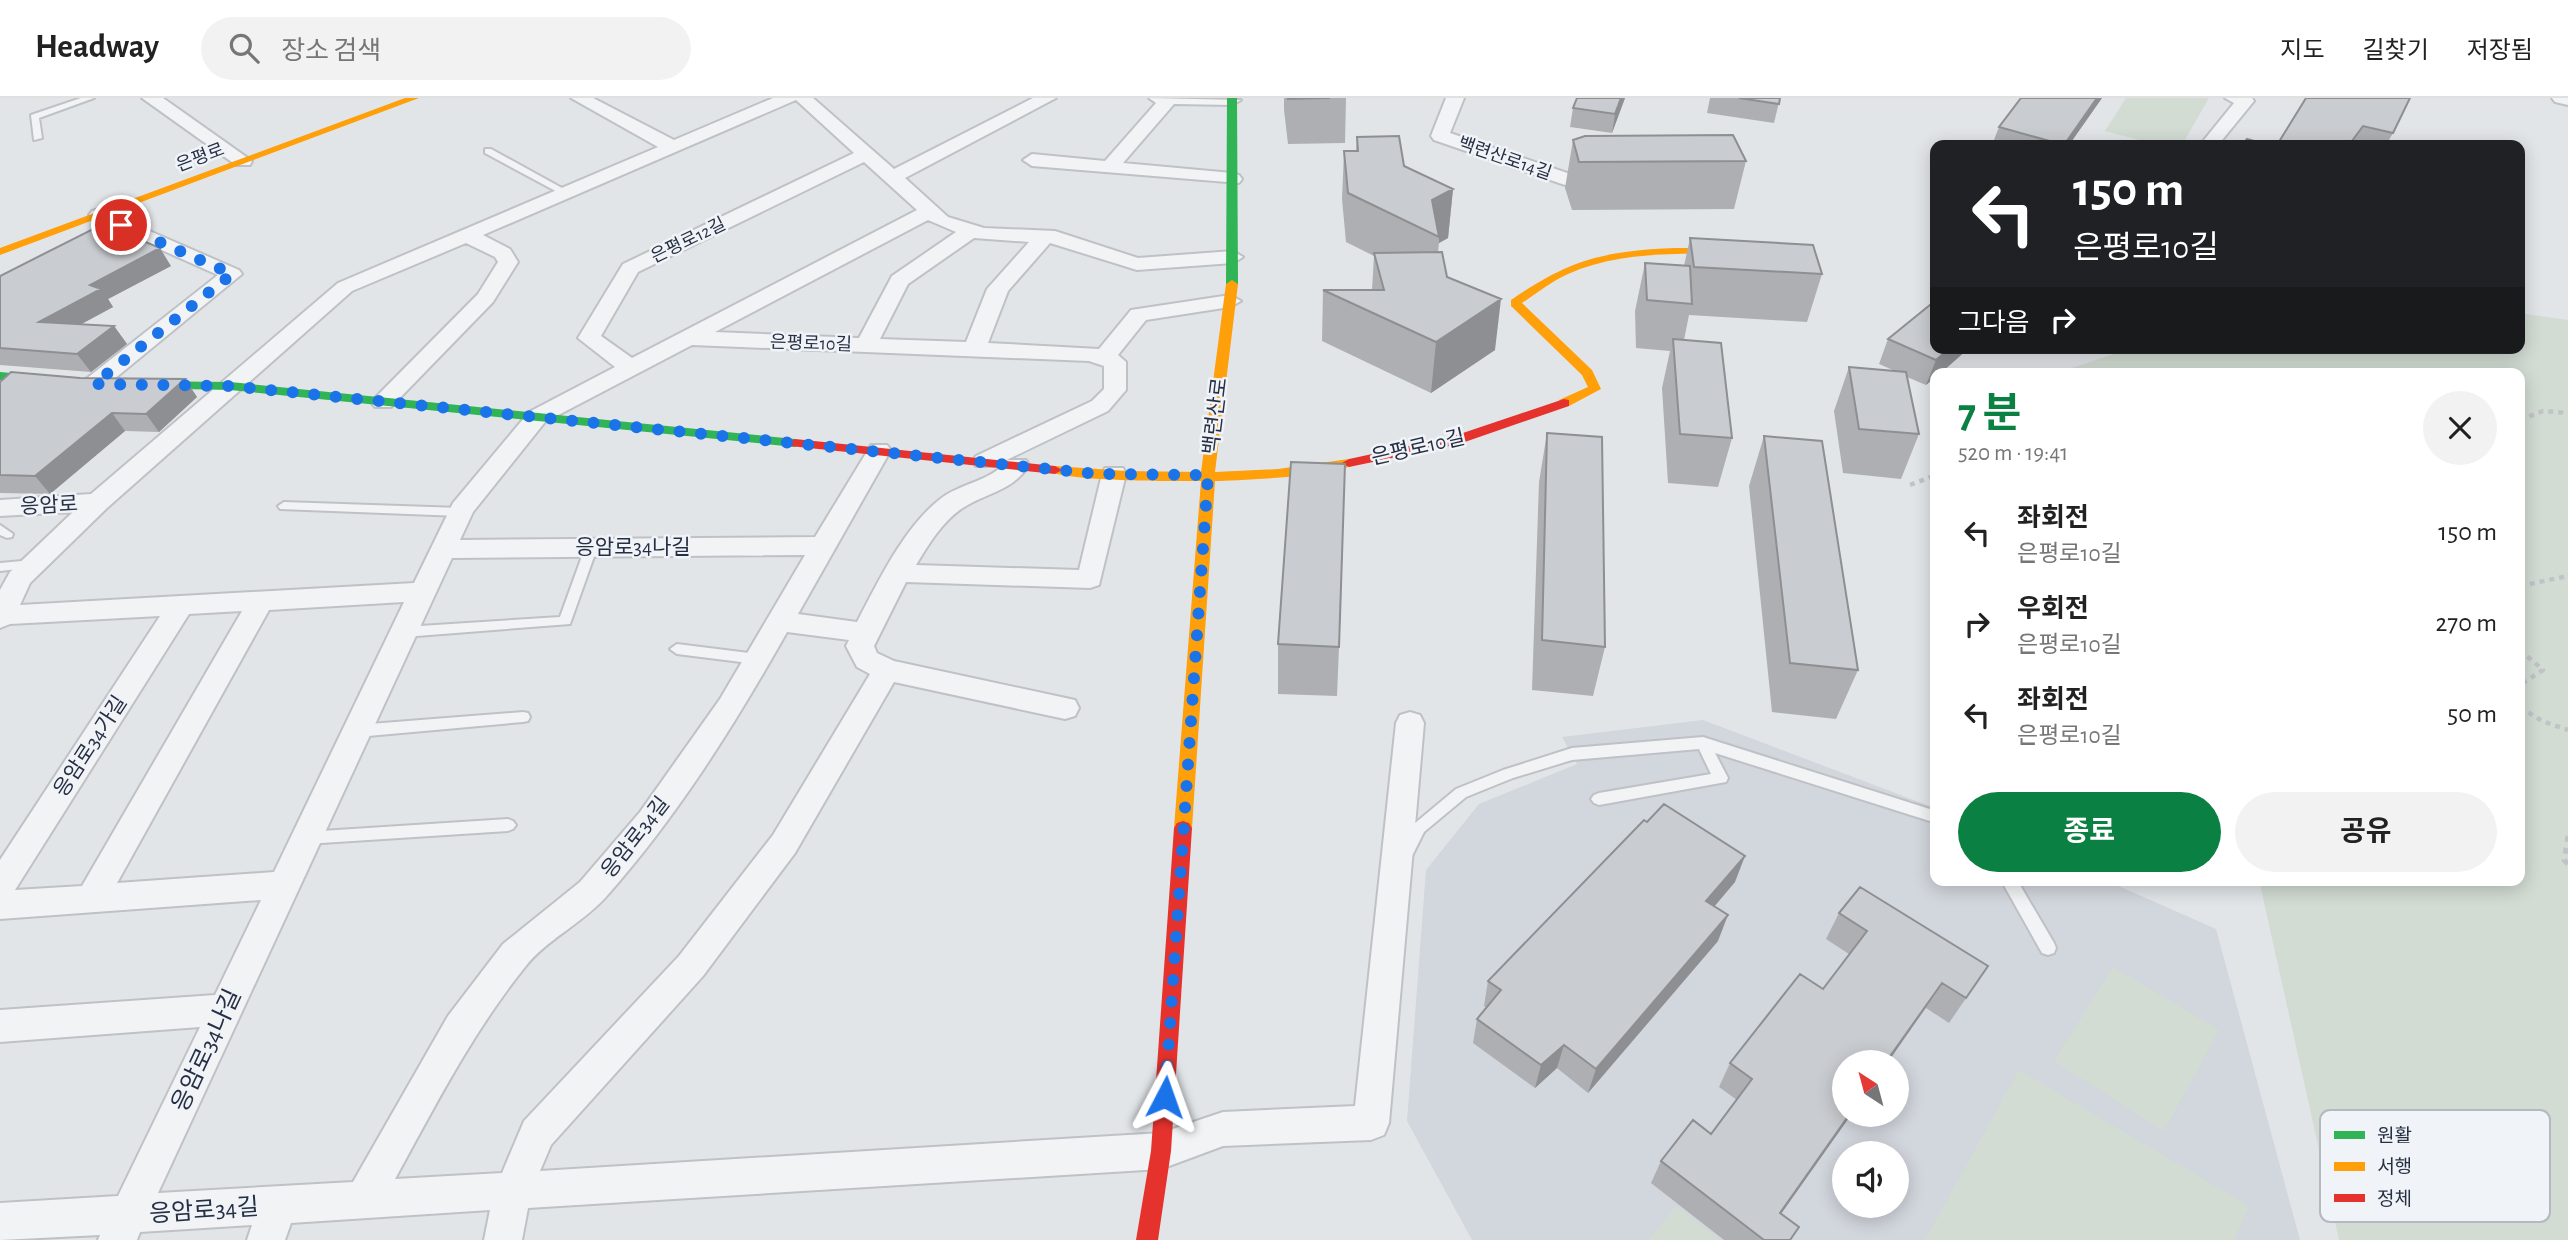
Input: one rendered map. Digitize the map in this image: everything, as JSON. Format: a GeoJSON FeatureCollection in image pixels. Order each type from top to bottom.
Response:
{"type":"FeatureCollection","features":[{"type":"Feature","properties":{"kind":"main road","name":"은평로"},"geometry":{"type":"LineString","coordinates":[[0,252],[414,98]]}},
{"type":"Feature","properties":{"kind":"main road","name":"백련산로"},"geometry":{"type":"LineString","coordinates":[[1147,1240],[1161,1152],[1208,475],[1230,301],[1233,257],[1232,99]]}},
{"type":"Feature","properties":{"kind":"main road"},"geometry":{"type":"LineString","coordinates":[[0,270],[99,215]]}},
{"type":"Feature","properties":{"kind":"main road","name":"은평로10길"},"geometry":{"type":"LineString","coordinates":[[11,378],[82,383],[230,386],[1114,474],[1208,475],[1323,468],[1454,441],[1550,409],[1595,389],[1588,373],[1515,303],[1564,271],[1610,257],[1658,251],[1758,251]]}},
{"type":"Feature","properties":{"kind":"street"},"geometry":{"type":"LineString","coordinates":[[151,98],[243,162]]}},
{"type":"Feature","properties":{"kind":"street"},"geometry":{"type":"LineString","coordinates":[[580,98],[673,147]]}},
{"type":"Feature","properties":{"kind":"street"},"geometry":{"type":"LineString","coordinates":[[423,592],[1,617],[19,578],[98,502],[345,288],[788,98]]}},
{"type":"Feature","properties":{"kind":"street"},"geometry":{"type":"LineString","coordinates":[[803,98],[941,221],[982,234],[1044,237],[1105,251],[1137,264],[1233,257]]}},
{"type":"Feature","properties":{"kind":"street"},"geometry":{"type":"LineString","coordinates":[[891,178],[1047,98]]}},
{"type":"Feature","properties":{"kind":"street","name":"백련산로"},"geometry":{"type":"LineString","coordinates":[[1158,98],[1232,99]]}},
{"type":"Feature","properties":{"kind":"street","name":"백련산로14길"},"geometry":{"type":"LineString","coordinates":[[1455,98],[1440,136],[1569,180]]}},
{"type":"Feature","properties":{"kind":"street"},"geometry":{"type":"LineString","coordinates":[[2214,140],[2245,101],[2234,98]]}},
{"type":"Feature","properties":{"kind":"street"},"geometry":{"type":"LineString","coordinates":[[2561,98],[2568,100]]}},
{"type":"Feature","properties":{"kind":"street"},"geometry":{"type":"LineString","coordinates":[[1109,168],[1169,99]]}},
{"type":"Feature","properties":{"kind":"street","name":"은평로12길"},"geometry":{"type":"LineString","coordinates":[[631,368],[589,338],[630,268],[866,154]]}},
{"type":"Feature","properties":{"kind":"street"},"geometry":{"type":"LineString","coordinates":[[1032,160],[1232,180]]}},
{"type":"Feature","properties":{"kind":"street"},"geometry":{"type":"LineString","coordinates":[[537,417],[929,212]]}},
{"type":"Feature","properties":{"kind":"street"},"geometry":{"type":"LineString","coordinates":[[82,383],[232,274],[99,215]]}},
{"type":"Feature","properties":{"kind":"street"},"geometry":{"type":"LineString","coordinates":[[866,345],[899,280],[971,231]]}},
{"type":"Feature","properties":{"kind":"street"},"geometry":{"type":"LineString","coordinates":[[383,402],[486,298],[508,262],[503,253],[467,235]]}},
{"type":"Feature","properties":{"kind":"street"},"geometry":{"type":"LineString","coordinates":[[974,350],[998,289],[1044,237]]}},
{"type":"Feature","properties":{"kind":"street"},"geometry":{"type":"LineString","coordinates":[[985,461],[1100,406],[1115,390],[1115,362],[1104,358],[1139,315],[1230,301]]}},
{"type":"Feature","properties":{"kind":"street","name":"은평로10길"},"geometry":{"type":"LineString","coordinates":[[688,338],[1092,354],[1104,358]]}},
{"type":"Feature","properties":{"kind":"street"},"geometry":{"type":"LineString","coordinates":[[0,397],[11,378]]}},
{"type":"Feature","properties":{"kind":"street","name":"응암로34나길"},"geometry":{"type":"LineString","coordinates":[[123,1227],[460,513],[537,417]]}},
{"type":"Feature","properties":{"kind":"street","name":"응암로34길"},"geometry":{"type":"LineString","coordinates":[[363,1200],[460,1027],[515,954],[591,891],[651,821],[730,707],[879,450]]}},
{"type":"Feature","properties":{"kind":"street"},"geometry":{"type":"LineString","coordinates":[[1017,465],[1008,480],[951,504],[937,516],[899,573],[860,646],[867,660],[887,670],[1065,708]]}},
{"type":"Feature","properties":{"kind":"street"},"geometry":{"type":"LineString","coordinates":[[899,573],[1090,579],[1114,474]]}},
{"type":"Feature","properties":{"kind":"street","name":"응암로"},"geometry":{"type":"LineString","coordinates":[[0,508],[98,502]]}},
{"type":"Feature","properties":{"kind":"street","name":"응암로34나길"},"geometry":{"type":"LineString","coordinates":[[443,549],[823,546]]}},
{"type":"Feature","properties":{"kind":"street"},"geometry":{"type":"LineString","coordinates":[[91,898],[261,601]]}},
{"type":"Feature","properties":{"kind":"street","name":"응암로34가길"},"geometry":{"type":"LineString","coordinates":[[0,887],[180,605]]}},
{"type":"Feature","properties":{"kind":"street"},"geometry":{"type":"LineString","coordinates":[[779,621],[865,633]]}},
{"type":"Feature","properties":{"kind":"street"},"geometry":{"type":"LineString","coordinates":[[503,1240],[513,1191],[537,1133],[691,966],[784,844],[887,670]]}},
{"type":"Feature","properties":{"kind":"street"},"geometry":{"type":"LineString","coordinates":[[1395,874],[1410,723]]}},
{"type":"Feature","properties":{"kind":"street","name":"응암로34길"},"geometry":{"type":"LineString","coordinates":[[0,1222],[123,1227],[272,1223],[363,1200],[1161,1152],[1223,1129],[1371,1123],[1395,874]]}},
{"type":"Feature","properties":{"kind":"street"},"geometry":{"type":"LineString","coordinates":[[0,905],[284,885]]}},
{"type":"Feature","properties":{"kind":"street"},"geometry":{"type":"LineString","coordinates":[[0,1026],[225,1010]]}},
{"type":"Feature","properties":{"kind":"street","name":"백련산로"},"geometry":{"type":"LineString","coordinates":[[1133,1240],[1161,1152]]}},
{"type":"Feature","properties":{"kind":"street","name":"백련산로"},"geometry":{"type":"LineString","coordinates":[[1161,1152],[1163,1240]]}},
{"type":"Feature","properties":{"kind":"lane"},"geometry":{"type":"LineString","coordinates":[[37,138],[34,117],[90,98]]}},
{"type":"Feature","properties":{"kind":"lane"},"geometry":{"type":"LineString","coordinates":[[488,151],[566,193]]}},
{"type":"Feature","properties":{"kind":"lane"},"geometry":{"type":"LineString","coordinates":[[284,506],[460,513]]}},
{"type":"Feature","properties":{"kind":"lane"},"geometry":{"type":"LineString","coordinates":[[404,632],[565,621],[591,548]]}},
{"type":"Feature","properties":{"kind":"lane"},"geometry":{"type":"LineString","coordinates":[[0,567],[36,563]]}},
{"type":"Feature","properties":{"kind":"lane"},"geometry":{"type":"LineString","coordinates":[[677,649],[757,659]]}},
{"type":"Feature","properties":{"kind":"lane"},"geometry":{"type":"LineString","coordinates":[[356,731],[523,717]]}},
{"type":"Feature","properties":{"kind":"lane"},"geometry":{"type":"LineString","coordinates":[[1395,874],[1419,828],[1461,793],[1508,774],[1572,754],[1703,743],[1930,815]]}},
{"type":"Feature","properties":{"kind":"lane"},"geometry":{"type":"LineString","coordinates":[[1599,799],[1721,778],[1703,743]]}},
{"type":"Feature","properties":{"kind":"lane"},"geometry":{"type":"LineString","coordinates":[[306,838],[508,825]]}},
{"type":"Feature","properties":{"kind":"lane"},"geometry":{"type":"LineString","coordinates":[[2012,886],[2048,948]]}},
{"type":"Feature","properties":{"kind":"path"},"geometry":{"type":"LineString","coordinates":[[2525,416],[2547,409],[2568,413]]}},
{"type":"Feature","properties":{"kind":"path"},"geometry":{"type":"LineString","coordinates":[[1910,485],[1930,477]]}},
{"type":"Feature","properties":{"kind":"path"},"geometry":{"type":"LineString","coordinates":[[2525,585],[2568,576]]}},
{"type":"Feature","properties":{"kind":"path"},"geometry":{"type":"LineString","coordinates":[[2525,654],[2543,670],[2525,682]]}},
{"type":"Feature","properties":{"kind":"path"},"geometry":{"type":"LineString","coordinates":[[2525,710],[2542,721],[2568,730]]}},
{"type":"Feature","properties":{"kind":"path"},"geometry":{"type":"LineString","coordinates":[[2568,836],[2564,860],[2568,863]]}},
{"type":"Feature","properties":{"kind":"shaded area"},"geometry":{"type":"Polygon","coordinates":[[[2126,98],[2209,98],[2185,140],[2139,140],[2105,131],[2126,98]]]}},
{"type":"Feature","properties":{"kind":"shaded area"},"geometry":{"type":"Polygon","coordinates":[[[2525,314],[2568,320],[2568,1240],[2339,1240],[2335,1222],[2550,1222],[2550,1110],[2320,1110],[2320,1154],[2260,886],[2525,886],[2525,368],[2072,368],[2113,354],[2525,354],[2525,314]]]}},
{"type":"Feature","properties":{"kind":"shaded area"},"geometry":{"type":"Polygon","coordinates":[[[1703,720],[1930,806],[1930,886],[2119,886],[2216,929],[2300,1240],[1472,1240],[1407,1121],[1426,870],[1479,804],[1577,764],[1562,737],[1703,720]]]}},
{"type":"Feature","properties":{"kind":"shaded area"},"geometry":{"type":"Polygon","coordinates":[[[2113,967],[2219,1030],[2164,1131],[2054,1061],[2113,967]]]}},
{"type":"Feature","properties":{"kind":"shaded area"},"geometry":{"type":"Polygon","coordinates":[[[2019,1070],[2249,1206],[2234,1240],[1925,1240],[2019,1070]]]}},
{"type":"Feature","properties":{"kind":"shaded area"},"geometry":{"type":"Polygon","coordinates":[[[1676,1206],[1720,1240],[1649,1240],[1676,1206]]]}},
{"type":"Feature","properties":{"kind":"building"},"geometry":{"type":"Polygon","coordinates":[[[1577,98],[1621,98],[1615,114],[1573,108],[1577,98]]]}},
{"type":"Feature","properties":{"kind":"building"},"geometry":{"type":"Polygon","coordinates":[[[1739,98],[1780,98],[1779,104],[1739,98]]]}},
{"type":"Feature","properties":{"kind":"building"},"geometry":{"type":"Polygon","coordinates":[[[2021,98],[2097,98],[2068,140],[2046,140],[1999,127],[2021,98]]]}},
{"type":"Feature","properties":{"kind":"building"},"geometry":{"type":"Polygon","coordinates":[[[2306,98],[2410,98],[2393,133],[2363,126],[2353,140],[2280,140],[2306,98]]]}},
{"type":"Feature","properties":{"kind":"building"},"geometry":{"type":"Polygon","coordinates":[[[1733,135],[1746,161],[1579,162],[1573,140],[1585,136],[1733,135]]]}},
{"type":"Feature","properties":{"kind":"building"},"geometry":{"type":"Polygon","coordinates":[[[1399,136],[1404,166],[1453,189],[1432,200],[1439,237],[1348,193],[1344,151],[1358,151],[1357,137],[1399,136]]]}},
{"type":"Feature","properties":{"kind":"building"},"geometry":{"type":"Polygon","coordinates":[[[103,224],[160,248],[90,285],[101,289],[39,322],[114,326],[77,354],[0,348],[0,276],[103,224]]]}},
{"type":"Feature","properties":{"kind":"building"},"geometry":{"type":"Polygon","coordinates":[[[1690,238],[1813,245],[1822,274],[1694,267],[1690,238]]]}},
{"type":"Feature","properties":{"kind":"building"},"geometry":{"type":"Polygon","coordinates":[[[1442,252],[1447,277],[1501,299],[1436,342],[1323,290],[1384,290],[1374,253],[1442,252]]]}},
{"type":"Feature","properties":{"kind":"building"},"geometry":{"type":"Polygon","coordinates":[[[1645,263],[1690,266],[1692,304],[1647,300],[1645,263]]]}},
{"type":"Feature","properties":{"kind":"building"},"geometry":{"type":"Polygon","coordinates":[[[1930,305],[1930,354],[1943,354],[1936,360],[1888,339],[1930,305]]]}},
{"type":"Feature","properties":{"kind":"building"},"geometry":{"type":"Polygon","coordinates":[[[1673,339],[1721,343],[1732,438],[1680,434],[1673,339]]]}},
{"type":"Feature","properties":{"kind":"building"},"geometry":{"type":"Polygon","coordinates":[[[1849,367],[1906,372],[1919,434],[1859,429],[1849,367]]]}},
{"type":"Feature","properties":{"kind":"building"},"geometry":{"type":"Polygon","coordinates":[[[11,372],[80,378],[185,379],[146,414],[112,413],[35,476],[0,475],[0,382],[11,372]]]}},
{"type":"Feature","properties":{"kind":"building"},"geometry":{"type":"Polygon","coordinates":[[[1547,433],[1602,437],[1605,647],[1542,640],[1547,433]]]}},
{"type":"Feature","properties":{"kind":"building"},"geometry":{"type":"Polygon","coordinates":[[[1764,436],[1822,441],[1858,670],[1790,663],[1764,436]]]}},
{"type":"Feature","properties":{"kind":"building"},"geometry":{"type":"Polygon","coordinates":[[[1291,462],[1345,464],[1339,647],[1278,644],[1291,462]]]}},
{"type":"Feature","properties":{"kind":"building"},"geometry":{"type":"Polygon","coordinates":[[[1664,804],[1745,856],[1706,901],[1728,915],[1596,1069],[1564,1045],[1541,1065],[1477,1019],[1501,990],[1488,981],[1644,820],[1647,822],[1664,804]]]}},
{"type":"Feature","properties":{"kind":"building"},"geometry":{"type":"Polygon","coordinates":[[[1860,887],[1988,966],[1966,998],[1942,983],[1895,1050],[1832,1050],[1832,1127],[1841,1127],[1780,1213],[1799,1227],[1790,1240],[1764,1240],[1661,1161],[1693,1120],[1711,1134],[1752,1079],[1730,1063],[1800,974],[1823,989],[1867,931],[1839,913],[1860,887]]]}},
{"type":"Feature","properties":{"kind":"traffic: fast"},"geometry":{"type":"LineString","coordinates":[[1232,98],[1232,284]]}},
{"type":"Feature","properties":{"kind":"traffic: fast"},"geometry":{"type":"LineString","coordinates":[[0,376],[57,381]]}},
{"type":"Feature","properties":{"kind":"traffic: fast"},"geometry":{"type":"LineString","coordinates":[[138,385],[230,386],[795,443]]}},
{"type":"Feature","properties":{"kind":"traffic: slow"},"geometry":{"type":"LineString","coordinates":[[0,252],[414,98]]}},
{"type":"Feature","properties":{"kind":"traffic: slow"},"geometry":{"type":"LineString","coordinates":[[1564,403],[1595,389],[1588,373],[1515,303],[1558,274],[1586,263],[1652,252],[1741,251]]}},
{"type":"Feature","properties":{"kind":"traffic: slow"},"geometry":{"type":"LineString","coordinates":[[1183,828],[1208,475],[1232,284]]}},
{"type":"Feature","properties":{"kind":"traffic: slow"},"geometry":{"type":"LineString","coordinates":[[1055,470],[1202,477],[1278,473],[1349,463]]}},
{"type":"Feature","properties":{"kind":"traffic: jam"},"geometry":{"type":"LineString","coordinates":[[1349,463],[1454,441],[1564,403]]}},
{"type":"Feature","properties":{"kind":"traffic: jam"},"geometry":{"type":"LineString","coordinates":[[795,443],[1055,470]]}},
{"type":"Feature","properties":{"kind":"traffic: jam"},"geometry":{"type":"LineString","coordinates":[[1147,1240],[1161,1151],[1183,828]]}},
{"type":"Feature","properties":{"kind":"route"},"geometry":{"type":"LineString","coordinates":[[121,225],[232,274],[94,384],[230,386],[922,454],[1098,474],[1208,475],[1165,1097]]}}]}
